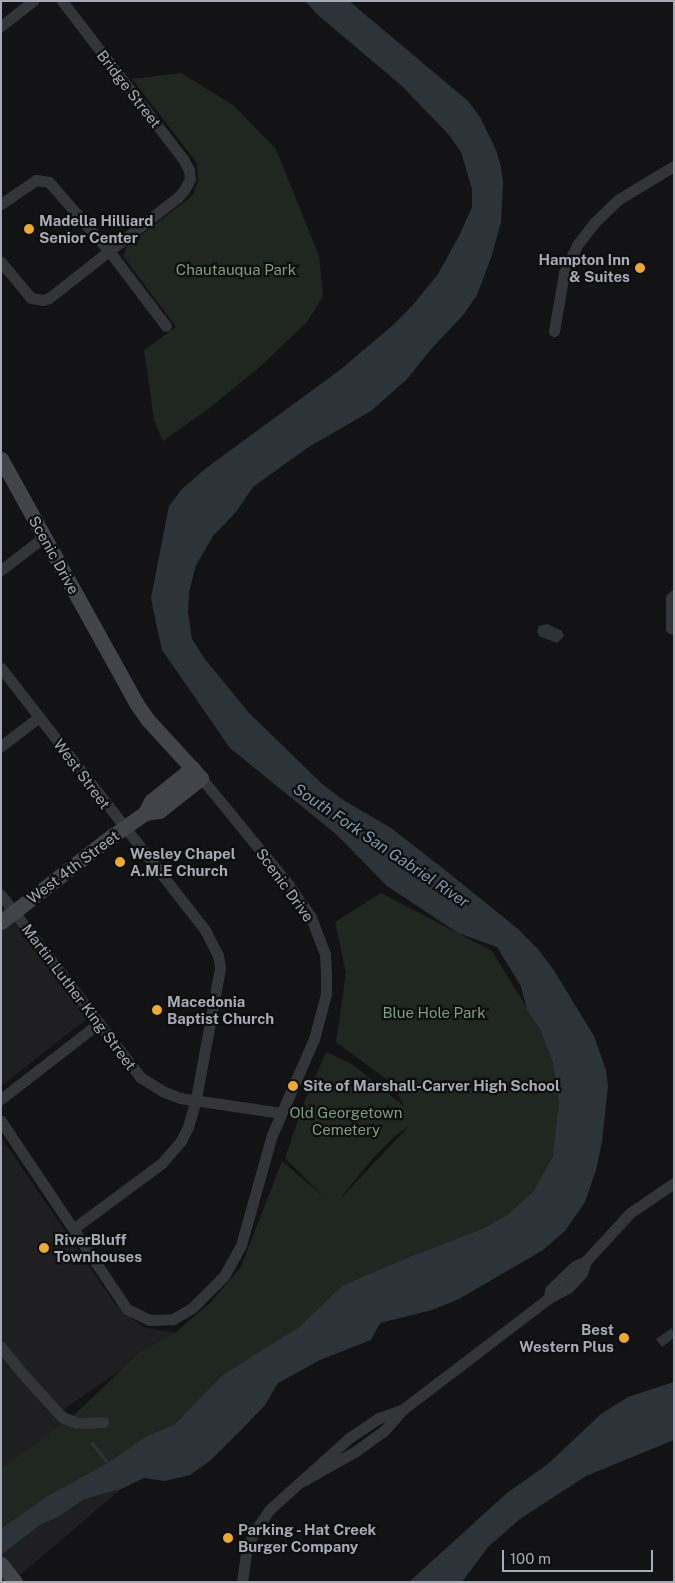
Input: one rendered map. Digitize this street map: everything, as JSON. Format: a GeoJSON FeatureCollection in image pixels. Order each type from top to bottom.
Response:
{"type":"FeatureCollection","features":[{"type":"Feature","properties":{"kind":"street"},"geometry":{"type":"LineString","coordinates":[[1,26],[33,1]]}},
{"type":"Feature","properties":{"kind":"street","name":"Bridge Street"},"geometry":{"type":"LineString","coordinates":[[62,1],[183,159],[189,170],[190,179],[178,197],[109,251]]}},
{"type":"Feature","properties":{"kind":"street"},"geometry":{"type":"LineString","coordinates":[[554,331],[564,273],[577,245],[595,222],[619,199],[674,166]]}},
{"type":"Feature","properties":{"kind":"street"},"geometry":{"type":"LineString","coordinates":[[1,204],[29,183],[43,180],[54,186],[86,227],[109,251],[166,326]]}},
{"type":"Feature","properties":{"kind":"street"},"geometry":{"type":"LineString","coordinates":[[1,262],[25,293],[36,300],[49,298],[109,251]]}},
{"type":"Feature","properties":{"kind":"street","name":"Scenic Drive"},"geometry":{"type":"LineString","coordinates":[[1,459],[136,704],[147,719],[196,773],[311,917],[325,954],[326,994],[310,1047],[272,1135],[250,1218],[231,1264],[209,1292],[181,1316],[162,1321],[150,1320],[127,1309],[1,1121]]}},
{"type":"Feature","properties":{"kind":"street"},"geometry":{"type":"LineString","coordinates":[[1,570],[44,537]]}},
{"type":"Feature","properties":{"kind":"street"},"geometry":{"type":"LineString","coordinates":[[674,595],[671,598],[671,628],[674,629]]}},
{"type":"Feature","properties":{"kind":"street","name":"West Street"},"geometry":{"type":"LineString","coordinates":[[1,668],[124,829],[205,930],[218,955],[220,968],[196,1099],[181,1141],[162,1163],[74,1228]]}},
{"type":"Feature","properties":{"kind":"street"},"geometry":{"type":"LineString","coordinates":[[1,746],[39,717]]}},
{"type":"Feature","properties":{"kind":"street","name":"West 4th Street"},"geometry":{"type":"LineString","coordinates":[[1,922],[145,813],[151,801],[196,773]]}},
{"type":"Feature","properties":{"kind":"street","name":"Martin Luther King Street"},"geometry":{"type":"LineString","coordinates":[[1,895],[140,1077],[162,1091],[180,1098],[281,1113]]}},
{"type":"Feature","properties":{"kind":"street"},"geometry":{"type":"LineString","coordinates":[[1,1099],[99,1022]]}},
{"type":"Feature","properties":{"kind":"street"},"geometry":{"type":"LineString","coordinates":[[242,1582],[246,1554],[260,1521],[269,1510],[303,1481],[356,1451],[384,1431],[402,1410],[549,1298],[568,1288],[582,1273],[586,1261],[630,1213],[674,1184]]}},
{"type":"Feature","properties":{"kind":"street"},"geometry":{"type":"LineString","coordinates":[[1,1347],[62,1417],[78,1424],[103,1422]]}},
{"type":"Feature","properties":{"kind":"street"},"geometry":{"type":"LineString","coordinates":[[1,1564],[15,1582]]}},
{"type":"Feature","properties":{"kind":"shaded area"},"geometry":{"type":"Polygon","coordinates":[[[1,905],[88,1018],[1,1086],[1,905]]]}},
{"type":"Feature","properties":{"kind":"shaded area"},"geometry":{"type":"Polygon","coordinates":[[[1,1137],[117,1307],[143,1327],[175,1333],[64,1409],[120,1490],[12,1582],[1,1582],[1,1137]]]}},
{"type":"Feature","properties":{"kind":"green space","name":"Chautauqua Park"},"geometry":{"type":"Polygon","coordinates":[[[181,73],[233,105],[276,149],[319,256],[323,296],[307,322],[263,364],[211,407],[163,441],[154,420],[144,350],[176,327],[123,256],[127,246],[193,195],[198,180],[197,163],[132,79],[181,73]]]}},
{"type":"Feature","properties":{"kind":"green space","name":"Blue Hole Park"},"geometry":{"type":"Polygon","coordinates":[[[381,893],[492,951],[540,1029],[553,1063],[559,1104],[559,1123],[553,1156],[533,1192],[507,1215],[482,1229],[404,1259],[342,1286],[298,1328],[204,1395],[175,1424],[147,1436],[1,1541],[1,1469],[75,1414],[140,1352],[175,1333],[210,1303],[241,1267],[282,1161],[324,1197],[285,1158],[304,1103],[326,1052],[352,1064],[404,1106],[393,1084],[336,1042],[346,973],[335,922],[381,893]],[[409,1126],[395,1136],[373,1158],[342,1197],[409,1126]]]}},
{"type":"Feature","properties":{"kind":"water","name":"South Fork San Gabriel River"},"geometry":{"type":"Polygon","coordinates":[[[305,1],[349,1],[468,101],[480,117],[496,150],[501,167],[503,182],[501,222],[491,258],[477,295],[464,314],[432,348],[407,379],[371,411],[307,448],[253,487],[236,512],[213,536],[196,565],[189,592],[188,613],[192,639],[204,658],[249,713],[321,783],[343,800],[391,828],[518,929],[538,949],[553,969],[594,1036],[606,1070],[608,1086],[602,1142],[596,1170],[585,1202],[565,1231],[543,1250],[459,1299],[432,1310],[380,1323],[371,1340],[320,1360],[278,1383],[265,1405],[211,1460],[190,1475],[165,1481],[144,1478],[121,1489],[84,1499],[58,1517],[41,1524],[1,1555],[1,1529],[46,1497],[106,1464],[147,1436],[175,1424],[223,1375],[298,1328],[342,1286],[404,1259],[482,1229],[507,1215],[533,1192],[553,1156],[559,1104],[553,1063],[540,1029],[527,1010],[521,986],[497,947],[458,933],[387,886],[337,835],[230,748],[162,650],[156,623],[151,598],[169,506],[182,489],[205,469],[340,370],[392,326],[412,306],[438,274],[459,236],[472,207],[472,189],[461,152],[449,135],[402,86],[319,16],[305,1]]]}},
{"type":"Feature","properties":{"kind":"water"},"geometry":{"type":"Polygon","coordinates":[[[547,624],[562,631],[564,636],[557,643],[539,636],[537,631],[539,626],[547,624]]]}},
{"type":"Feature","properties":{"kind":"water"},"geometry":{"type":"Polygon","coordinates":[[[672,1328],[674,1338],[662,1347],[656,1339],[672,1328]]]}},
{"type":"Feature","properties":{"kind":"water"},"geometry":{"type":"Polygon","coordinates":[[[674,1382],[674,1440],[586,1476],[520,1519],[488,1547],[462,1582],[409,1582],[507,1493],[548,1464],[601,1414],[628,1397],[674,1382]]]}},
{"type":"Feature","properties":{"kind":"waterway"},"geometry":{"type":"LineString","coordinates":[[92,1443],[110,1466]]}},
{"type":"Feature","properties":{"kind":"place","name":"Madella Hilliard Senior Center"},"geometry":{"type":"Point","coordinates":[29,229]}},
{"type":"Feature","properties":{"kind":"place","name":"Hampton Inn & Suites"},"geometry":{"type":"Point","coordinates":[640,268]}},
{"type":"Feature","properties":{"kind":"place","name":"Wesley Chapel A.M.E Church"},"geometry":{"type":"Point","coordinates":[120,862]}},
{"type":"Feature","properties":{"kind":"place","name":"Macedonia Baptist Church"},"geometry":{"type":"Point","coordinates":[157,1010]}},
{"type":"Feature","properties":{"kind":"place","name":"Site of Marshall-Carver High School"},"geometry":{"type":"Point","coordinates":[293,1086]}},
{"type":"Feature","properties":{"kind":"place","name":"RiverBluff Townhouses"},"geometry":{"type":"Point","coordinates":[44,1248]}},
{"type":"Feature","properties":{"kind":"place","name":"Best Western Plus"},"geometry":{"type":"Point","coordinates":[624,1338]}},
{"type":"Feature","properties":{"kind":"place","name":"Parking - Hat Creek Burger Company"},"geometry":{"type":"Point","coordinates":[228,1538]}},
{"type":"Feature","properties":{"kind":"park label","name":"Old Georgetown Cemetery"},"geometry":{"type":"Point","coordinates":[346,1120]}}]}
